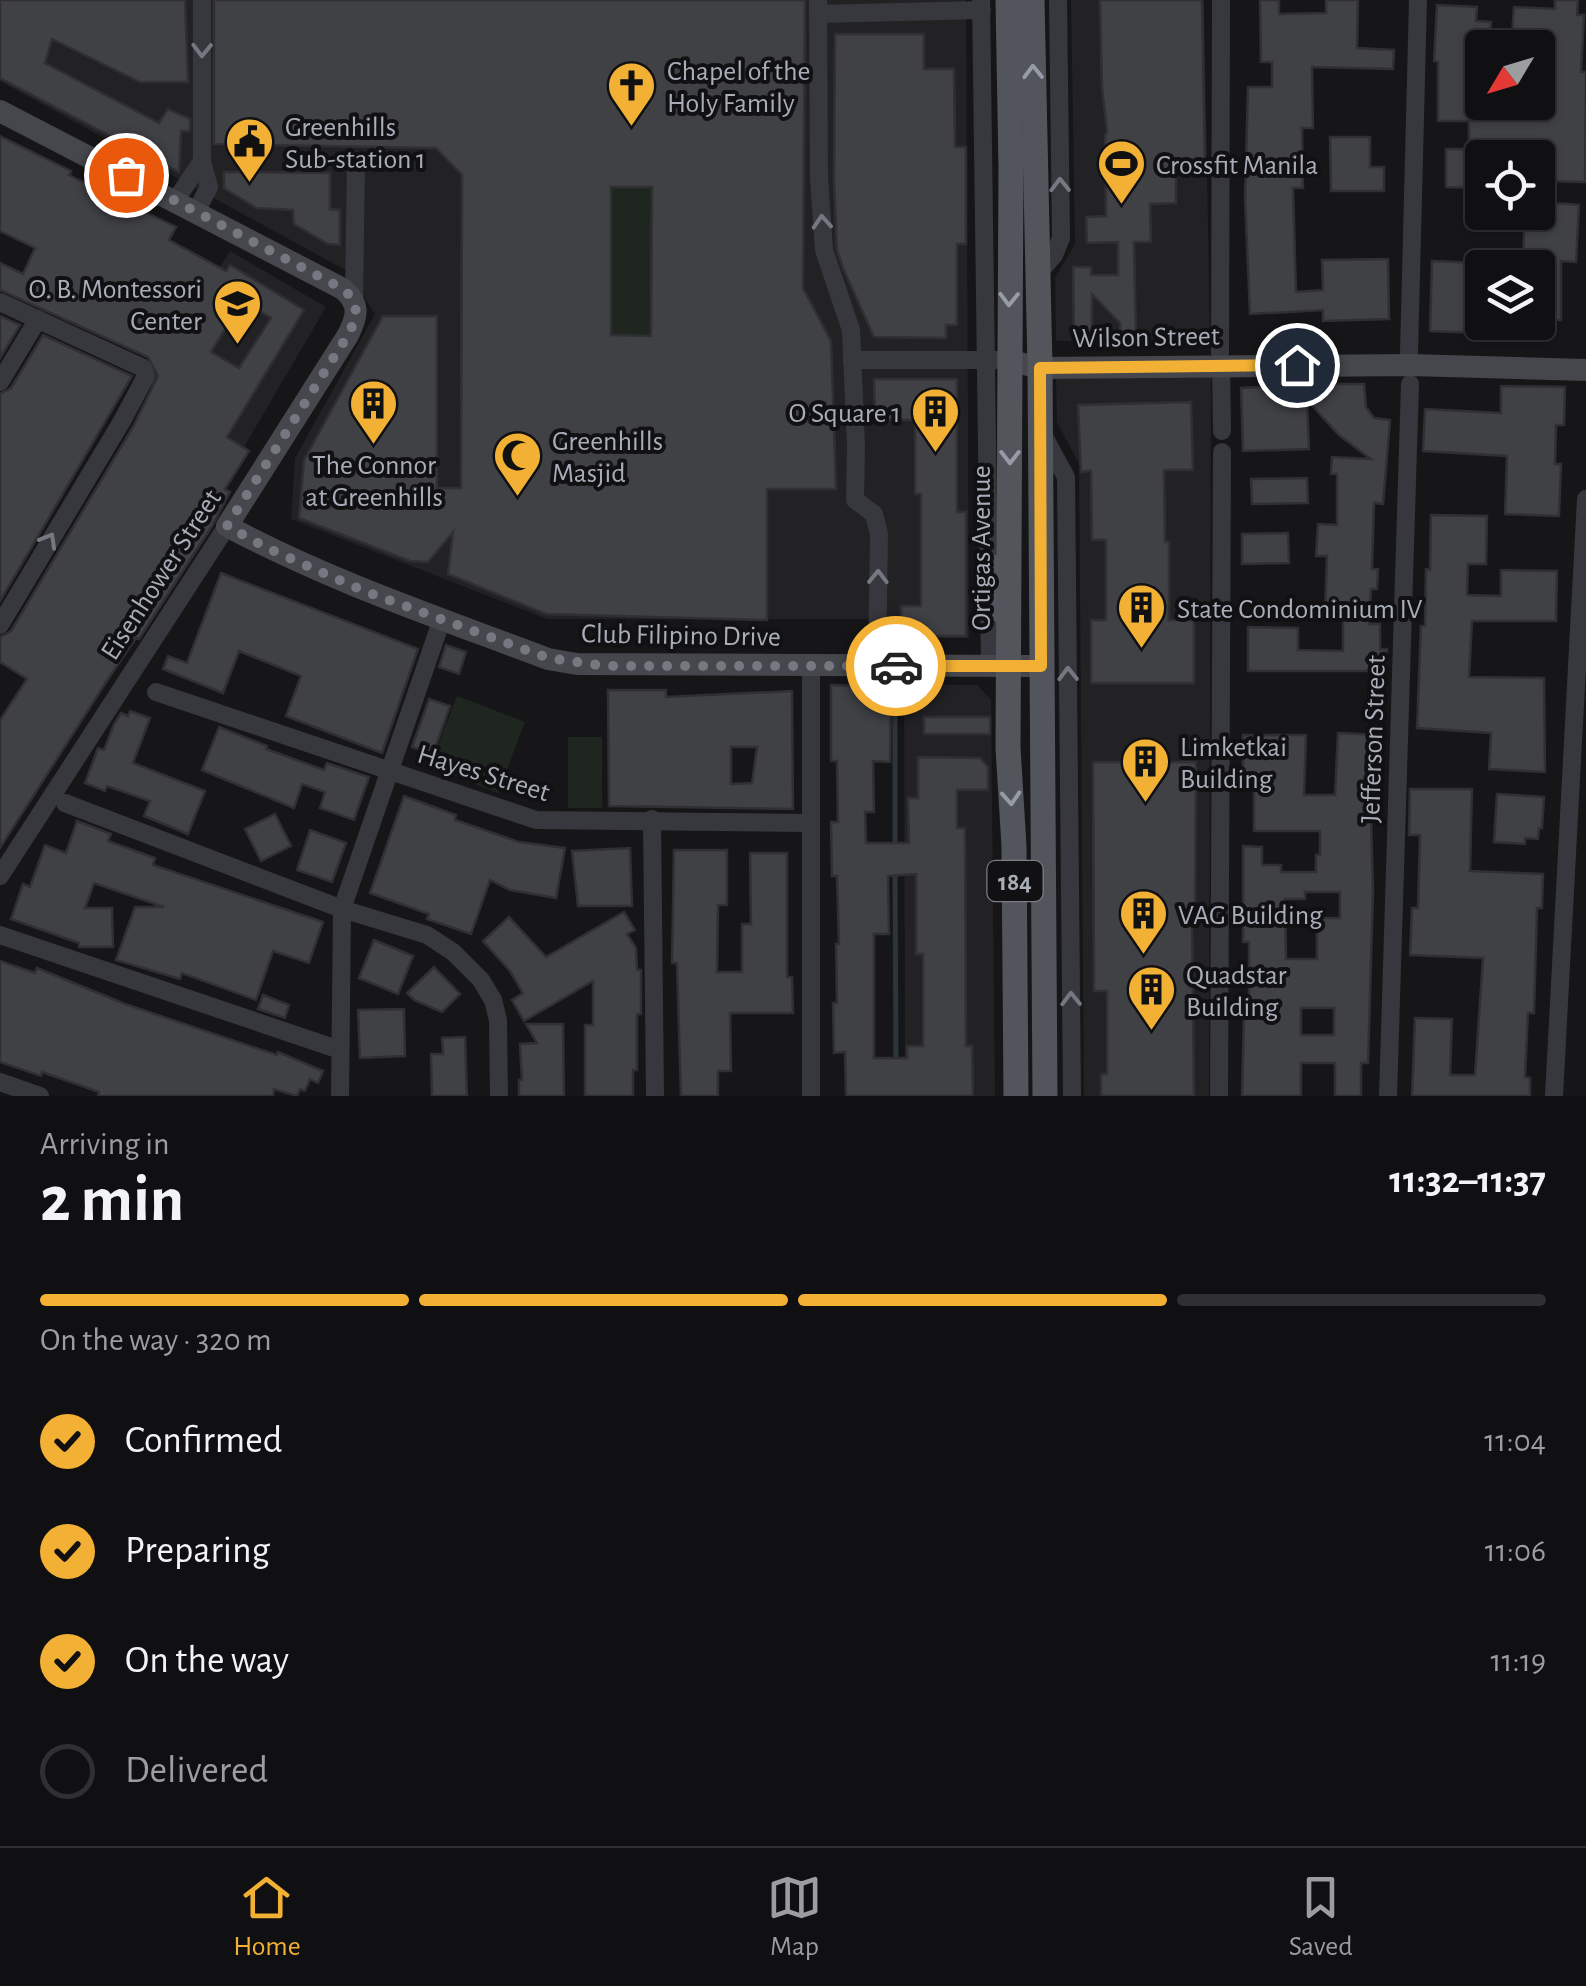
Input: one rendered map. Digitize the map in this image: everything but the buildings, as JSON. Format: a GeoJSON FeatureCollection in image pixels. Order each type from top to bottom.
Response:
{"type":"FeatureCollection","features":[{"type":"Feature","properties":{"kind":"main road","name":"Ortigas Avenue"},"geometry":{"type":"LineString","coordinates":[[1008,0],[1012,168],[998,360],[1010,631],[1000,665],[1014,846],[1016,1096]]}},
{"type":"Feature","properties":{"kind":"main road","name":"184"},"geometry":{"type":"LineString","coordinates":[[1032,0],[1040,361],[1044,1096]]}},
{"type":"Feature","properties":{"kind":"main road"},"geometry":{"type":"LineString","coordinates":[[990,566],[1000,617],[1010,631]]}},
{"type":"Feature","properties":{"kind":"street"},"geometry":{"type":"LineString","coordinates":[[186,206],[209,187],[202,161],[202,0]]}},
{"type":"Feature","properties":{"kind":"street"},"geometry":{"type":"LineString","coordinates":[[1038,275],[1054,256],[1061,238],[1058,0]]}},
{"type":"Feature","properties":{"kind":"street"},"geometry":{"type":"LineString","coordinates":[[1221,0],[1222,430]]}},
{"type":"Feature","properties":{"kind":"street"},"geometry":{"type":"LineString","coordinates":[[1409,353],[1418,0]]}},
{"type":"Feature","properties":{"kind":"street"},"geometry":{"type":"LineString","coordinates":[[876,666],[879,534],[874,514],[855,500],[851,330],[824,250],[819,178],[818,7],[981,5],[998,360],[990,566],[1000,665]]}},
{"type":"Feature","properties":{"kind":"street"},"geometry":{"type":"LineString","coordinates":[[0,111],[344,292],[355,253],[356,160]]}},
{"type":"Feature","properties":{"kind":"street","name":"Eisenhower Street"},"geometry":{"type":"LineString","coordinates":[[0,876],[348,335],[358,311],[344,292]]}},
{"type":"Feature","properties":{"kind":"street"},"geometry":{"type":"LineString","coordinates":[[0,302],[143,368],[146,376],[0,624]]}},
{"type":"Feature","properties":{"kind":"street"},"geometry":{"type":"LineString","coordinates":[[0,382],[38,319]]}},
{"type":"Feature","properties":{"kind":"street","name":"Wilson Street"},"geometry":{"type":"LineString","coordinates":[[1040,361],[1193,353],[1221,359],[1586,370]]}},
{"type":"Feature","properties":{"kind":"street","name":"Wilson Street"},"geometry":{"type":"LineString","coordinates":[[998,360],[1409,353],[1586,359]]}},
{"type":"Feature","properties":{"kind":"street"},"geometry":{"type":"LineString","coordinates":[[852,360],[998,360]]}},
{"type":"Feature","properties":{"kind":"street","name":"Jefferson Street"},"geometry":{"type":"LineString","coordinates":[[1388,1096],[1410,384]]}},
{"type":"Feature","properties":{"kind":"street"},"geometry":{"type":"LineString","coordinates":[[1040,430],[1066,477],[1072,1096]]}},
{"type":"Feature","properties":{"kind":"street"},"geometry":{"type":"LineString","coordinates":[[1219,1096],[1222,452]]}},
{"type":"Feature","properties":{"kind":"street"},"geometry":{"type":"LineString","coordinates":[[1554,1096],[1586,499]]}},
{"type":"Feature","properties":{"kind":"street","name":"Club Filipino Drive"},"geometry":{"type":"LineString","coordinates":[[227,526],[364,591],[548,658],[578,664],[1041,666]]}},
{"type":"Feature","properties":{"kind":"street"},"geometry":{"type":"LineString","coordinates":[[340,1096],[342,908],[442,620]]}},
{"type":"Feature","properties":{"kind":"street"},"geometry":{"type":"LineString","coordinates":[[811,666],[811,1096]]}},
{"type":"Feature","properties":{"kind":"street","name":"Hayes Street"},"geometry":{"type":"LineString","coordinates":[[156,692],[536,820],[810,824]]}},
{"type":"Feature","properties":{"kind":"street"},"geometry":{"type":"LineString","coordinates":[[65,804],[427,936],[453,952],[493,1000],[498,1020],[498,1096]]}},
{"type":"Feature","properties":{"kind":"street"},"geometry":{"type":"LineString","coordinates":[[652,819],[655,1096]]}},
{"type":"Feature","properties":{"kind":"street"},"geometry":{"type":"LineString","coordinates":[[0,935],[340,1050]]}},
{"type":"Feature","properties":{"kind":"street"},"geometry":{"type":"LineString","coordinates":[[0,1082],[40,1096]]}},
{"type":"Feature","properties":{"kind":"shaded area"},"geometry":{"type":"Polygon","coordinates":[[[0,0],[966,0],[969,638],[900,638],[899,619],[547,619],[291,519],[295,458],[375,314],[347,271],[0,81],[0,0]]]}},
{"type":"Feature","properties":{"kind":"shaded area"},"geometry":{"type":"Polygon","coordinates":[[[1071,0],[1204,0],[1210,339],[1056,341],[1055,278],[1075,244],[1071,0]]]}},
{"type":"Feature","properties":{"kind":"shaded area"},"geometry":{"type":"Polygon","coordinates":[[[611,187],[652,187],[651,336],[611,335],[611,187]]]}},
{"type":"Feature","properties":{"kind":"shaded area","name":"O. B. Montessori Center"},"geometry":{"type":"Polygon","coordinates":[[[230,251],[326,307],[244,447],[148,385],[230,251]]]}},
{"type":"Feature","properties":{"kind":"shaded area"},"geometry":{"type":"Polygon","coordinates":[[[1056,375],[1211,377],[1209,1096],[1084,1096],[1079,464],[1057,422],[1056,375]]]}},
{"type":"Feature","properties":{"kind":"shaded area"},"geometry":{"type":"Polygon","coordinates":[[[904,685],[977,685],[991,700],[995,1096],[905,1096],[904,685]]]}},
{"type":"Feature","properties":{"kind":"shaded area"},"geometry":{"type":"Polygon","coordinates":[[[457,696],[525,722],[498,793],[430,766],[457,696]]]}},
{"type":"Feature","properties":{"kind":"shaded area"},"geometry":{"type":"Polygon","coordinates":[[[568,737],[602,737],[602,808],[568,808],[568,737]]]}},
{"type":"Feature","properties":{"kind":"waterway"},"geometry":{"type":"LineString","coordinates":[[895,694],[895,846]]}},
{"type":"Feature","properties":{"kind":"waterway"},"geometry":{"type":"LineString","coordinates":[[895,872],[896,1061]]}},
{"type":"Feature","properties":{"kind":"way so far"},"geometry":{"type":"LineString","coordinates":[[126,175],[343,289],[354,298],[358,311],[348,335],[227,526],[364,591],[548,658],[605,666],[896,666]]}},
{"type":"Feature","properties":{"kind":"place","name":"Chapel of the Holy Family"},"geometry":{"type":"Point","coordinates":[632,128]}},
{"type":"Feature","properties":{"kind":"place","name":"Greenhills Sub-station 1"},"geometry":{"type":"Point","coordinates":[250,184]}},
{"type":"Feature","properties":{"kind":"place","name":"Crossfit Manila"},"geometry":{"type":"Point","coordinates":[1121,206]}},
{"type":"Feature","properties":{"kind":"place","name":"O. B. Montessori Center"},"geometry":{"type":"Point","coordinates":[237,346]}},
{"type":"Feature","properties":{"kind":"place","name":"The Connor at Greenhills"},"geometry":{"type":"Point","coordinates":[374,446]}},
{"type":"Feature","properties":{"kind":"place","name":"O Square 1"},"geometry":{"type":"Point","coordinates":[936,454]}},
{"type":"Feature","properties":{"kind":"place","name":"Greenhills Masjid"},"geometry":{"type":"Point","coordinates":[517,498]}},
{"type":"Feature","properties":{"kind":"place","name":"State Condominium IV"},"geometry":{"type":"Point","coordinates":[1142,650]}},
{"type":"Feature","properties":{"kind":"place","name":"Limketkai Building"},"geometry":{"type":"Point","coordinates":[1145,804]}},
{"type":"Feature","properties":{"kind":"place","name":"VAG Building"},"geometry":{"type":"Point","coordinates":[1143,956]}},
{"type":"Feature","properties":{"kind":"place","name":"Quadstar Building"},"geometry":{"type":"Point","coordinates":[1151,1032]}},
{"type":"Feature","properties":{"kind":"route"},"geometry":{"type":"LineString","coordinates":[[896,666],[1041,666],[1040,368],[1297,365]]}}]}
